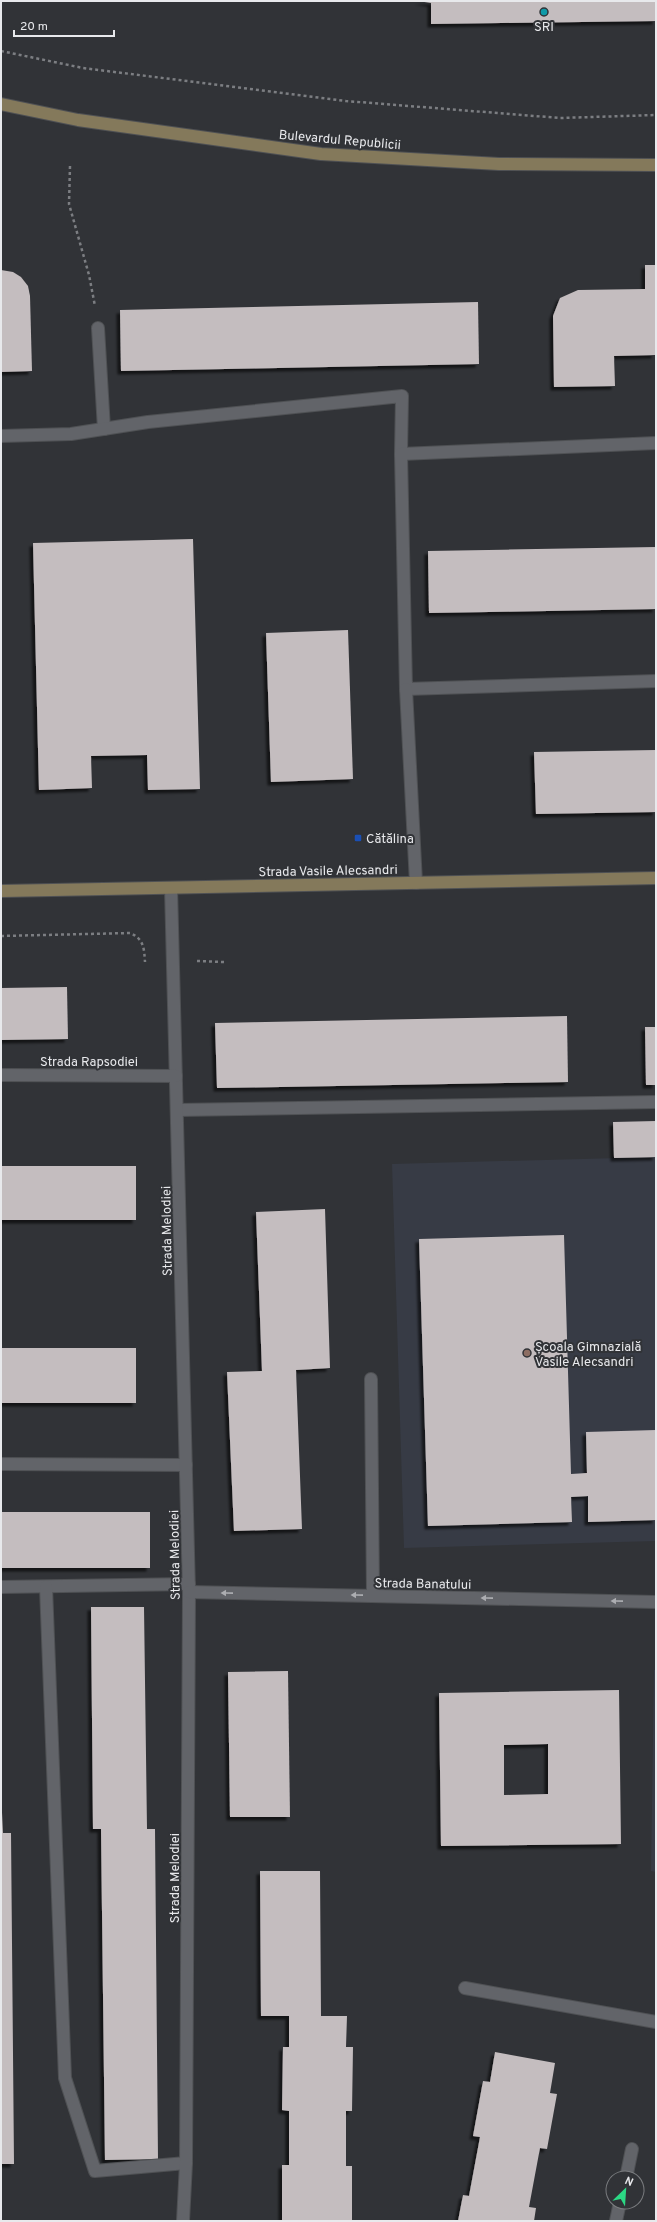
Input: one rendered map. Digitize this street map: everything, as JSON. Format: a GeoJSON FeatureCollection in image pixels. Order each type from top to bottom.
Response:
{"type":"FeatureCollection","features":[{"type":"Feature","properties":{"kind":"street","name":"Bulevardul Republicii"},"geometry":{"type":"LineString","coordinates":[[1,104],[78,120],[321,154],[499,164],[656,165]]}},
{"type":"Feature","properties":{"kind":"street"},"geometry":{"type":"LineString","coordinates":[[98,328],[104,428]]}},
{"type":"Feature","properties":{"kind":"street"},"geometry":{"type":"LineString","coordinates":[[1,436],[71,434],[148,422],[402,396],[401,454],[406,688],[416,883]]}},
{"type":"Feature","properties":{"kind":"street"},"geometry":{"type":"LineString","coordinates":[[401,454],[656,443]]}},
{"type":"Feature","properties":{"kind":"street"},"geometry":{"type":"LineString","coordinates":[[406,688],[656,681]]}},
{"type":"Feature","properties":{"kind":"street","name":"Strada Vasile Alecsandri"},"geometry":{"type":"LineString","coordinates":[[1,891],[656,878]]}},
{"type":"Feature","properties":{"kind":"street","name":"Strada Melodiei"},"geometry":{"type":"LineString","coordinates":[[172,888],[189,1588],[186,2163],[183,2221]]}},
{"type":"Feature","properties":{"kind":"street","name":"Strada Rapsodiei"},"geometry":{"type":"LineString","coordinates":[[1,1075],[176,1076]]}},
{"type":"Feature","properties":{"kind":"street"},"geometry":{"type":"LineString","coordinates":[[177,1110],[656,1102]]}},
{"type":"Feature","properties":{"kind":"street"},"geometry":{"type":"LineString","coordinates":[[371,1379],[374,1596]]}},
{"type":"Feature","properties":{"kind":"street"},"geometry":{"type":"LineString","coordinates":[[1,1464],[186,1465]]}},
{"type":"Feature","properties":{"kind":"street","name":"Strada Banatului"},"geometry":{"type":"LineString","coordinates":[[1,1587],[189,1588],[374,1596],[656,1602]]}},
{"type":"Feature","properties":{"kind":"street"},"geometry":{"type":"LineString","coordinates":[[46,1587],[65,2078],[95,2170],[186,2163]]}},
{"type":"Feature","properties":{"kind":"street"},"geometry":{"type":"LineString","coordinates":[[465,1988],[656,2022]]}},
{"type":"Feature","properties":{"kind":"street"},"geometry":{"type":"LineString","coordinates":[[628,2170],[632,2149]]}},
{"type":"Feature","properties":{"kind":"street"},"geometry":{"type":"LineString","coordinates":[[616,2221],[618,2210]]}},
{"type":"Feature","properties":{"kind":"path"},"geometry":{"type":"LineString","coordinates":[[1,51],[83,68],[346,101],[560,118],[656,115]]}},
{"type":"Feature","properties":{"kind":"path"},"geometry":{"type":"LineString","coordinates":[[70,166],[69,204],[89,275],[98,328]]}},
{"type":"Feature","properties":{"kind":"path"},"geometry":{"type":"LineString","coordinates":[[1,936],[130,933],[138,936],[144,944],[145,962]]}},
{"type":"Feature","properties":{"kind":"path"},"geometry":{"type":"LineString","coordinates":[[192,961],[224,962]]}},
{"type":"Feature","properties":{"kind":"shaded area","name":"Școala Gimnazială Vasile Alecsandri"},"geometry":{"type":"Polygon","coordinates":[[[656,1157],[656,1541],[404,1548],[392,1164],[656,1157]]]}},
{"type":"Feature","properties":{"kind":"shaded area"},"geometry":{"type":"Polygon","coordinates":[[[654,1670],[656,1670],[656,1872],[651,1871],[654,1670]]]}},
{"type":"Feature","properties":{"kind":"building","name":"SRI"},"geometry":{"type":"Polygon","coordinates":[[[418,1],[656,1],[656,21],[431,24],[431,3],[418,1]]]}},
{"type":"Feature","properties":{"kind":"building"},"geometry":{"type":"Polygon","coordinates":[[[645,265],[656,265],[655,355],[614,356],[615,386],[554,387],[553,316],[560,298],[578,290],[645,289],[645,265]]]}},
{"type":"Feature","properties":{"kind":"building"},"geometry":{"type":"Polygon","coordinates":[[[1,270],[13,272],[21,277],[28,286],[30,296],[32,371],[1,372],[1,270]]]}},
{"type":"Feature","properties":{"kind":"building"},"geometry":{"type":"Polygon","coordinates":[[[478,302],[479,364],[121,371],[120,310],[478,302]]]}},
{"type":"Feature","properties":{"kind":"building"},"geometry":{"type":"Polygon","coordinates":[[[193,539],[200,789],[148,790],[147,755],[91,756],[92,788],[39,790],[33,543],[193,539]]]}},
{"type":"Feature","properties":{"kind":"building"},"geometry":{"type":"Polygon","coordinates":[[[656,547],[656,609],[429,613],[428,551],[656,547]]]}},
{"type":"Feature","properties":{"kind":"building"},"geometry":{"type":"Polygon","coordinates":[[[348,630],[353,779],[271,782],[266,633],[348,630]]]}},
{"type":"Feature","properties":{"kind":"building"},"geometry":{"type":"Polygon","coordinates":[[[656,750],[656,812],[536,814],[534,752],[656,750]]]}},
{"type":"Feature","properties":{"kind":"building"},"geometry":{"type":"Polygon","coordinates":[[[67,987],[68,1039],[1,1040],[1,988],[67,987]]]}},
{"type":"Feature","properties":{"kind":"building"},"geometry":{"type":"Polygon","coordinates":[[[567,1016],[568,1082],[217,1088],[215,1023],[567,1016]]]}},
{"type":"Feature","properties":{"kind":"building"},"geometry":{"type":"Polygon","coordinates":[[[645,1027],[656,1027],[656,1085],[646,1085],[645,1027]]]}},
{"type":"Feature","properties":{"kind":"building"},"geometry":{"type":"Polygon","coordinates":[[[656,1121],[656,1157],[614,1158],[613,1122],[656,1121]]]}},
{"type":"Feature","properties":{"kind":"building"},"geometry":{"type":"Polygon","coordinates":[[[1,1166],[136,1166],[136,1220],[1,1220],[1,1166]]]}},
{"type":"Feature","properties":{"kind":"building"},"geometry":{"type":"Polygon","coordinates":[[[325,1209],[330,1368],[296,1370],[302,1529],[234,1531],[227,1372],[262,1371],[256,1212],[325,1209]]]}},
{"type":"Feature","properties":{"kind":"building"},"geometry":{"type":"Polygon","coordinates":[[[564,1235],[571,1474],[587,1473],[586,1432],[656,1430],[656,1520],[588,1522],[588,1496],[571,1497],[572,1522],[428,1526],[419,1239],[564,1235]]]}},
{"type":"Feature","properties":{"kind":"building"},"geometry":{"type":"Polygon","coordinates":[[[1,1348],[136,1348],[136,1403],[1,1403],[1,1348]]]}},
{"type":"Feature","properties":{"kind":"building"},"geometry":{"type":"Polygon","coordinates":[[[1,1512],[150,1512],[150,1568],[1,1568],[1,1512]]]}},
{"type":"Feature","properties":{"kind":"building"},"geometry":{"type":"Polygon","coordinates":[[[91,1607],[144,1607],[147,1829],[155,1829],[158,2159],[105,2160],[101,1829],[93,1829],[91,1607]]]}},
{"type":"Feature","properties":{"kind":"building"},"geometry":{"type":"Polygon","coordinates":[[[288,1671],[290,1817],[230,1817],[228,1672],[288,1671]]]}},
{"type":"Feature","properties":{"kind":"building"},"geometry":{"type":"Polygon","coordinates":[[[619,1690],[621,1844],[441,1846],[439,1693],[619,1690]],[[548,1744],[504,1745],[504,1795],[548,1794],[548,1744]]]}},
{"type":"Feature","properties":{"kind":"building"},"geometry":{"type":"Polygon","coordinates":[[[1,1792],[3,1833],[11,1833],[14,2164],[1,2164],[1,1792]]]}},
{"type":"Feature","properties":{"kind":"building"},"geometry":{"type":"Polygon","coordinates":[[[260,1871],[320,1871],[321,2016],[347,2016],[346,2047],[353,2047],[352,2111],[346,2111],[346,2166],[352,2166],[352,2221],[282,2221],[282,2165],[289,2165],[289,2111],[282,2110],[283,2047],[289,2047],[289,2016],[261,2016],[260,1871]]]}},
{"type":"Feature","properties":{"kind":"building"},"geometry":{"type":"Polygon","coordinates":[[[495,2052],[555,2063],[550,2093],[557,2094],[547,2149],[540,2148],[529,2207],[536,2208],[534,2221],[458,2221],[463,2195],[469,2196],[480,2137],[473,2136],[483,2081],[490,2082],[495,2052]]]}},
{"type":"Feature","properties":{"kind":"place","name":"SRI"},"geometry":{"type":"Point","coordinates":[544,12]}},
{"type":"Feature","properties":{"kind":"place","name":"Cătălina"},"geometry":{"type":"Point","coordinates":[358,838]}},
{"type":"Feature","properties":{"kind":"place","name":"Școala Gimnazială Vasile Alecsandri"},"geometry":{"type":"Point","coordinates":[527,1353]}}]}
